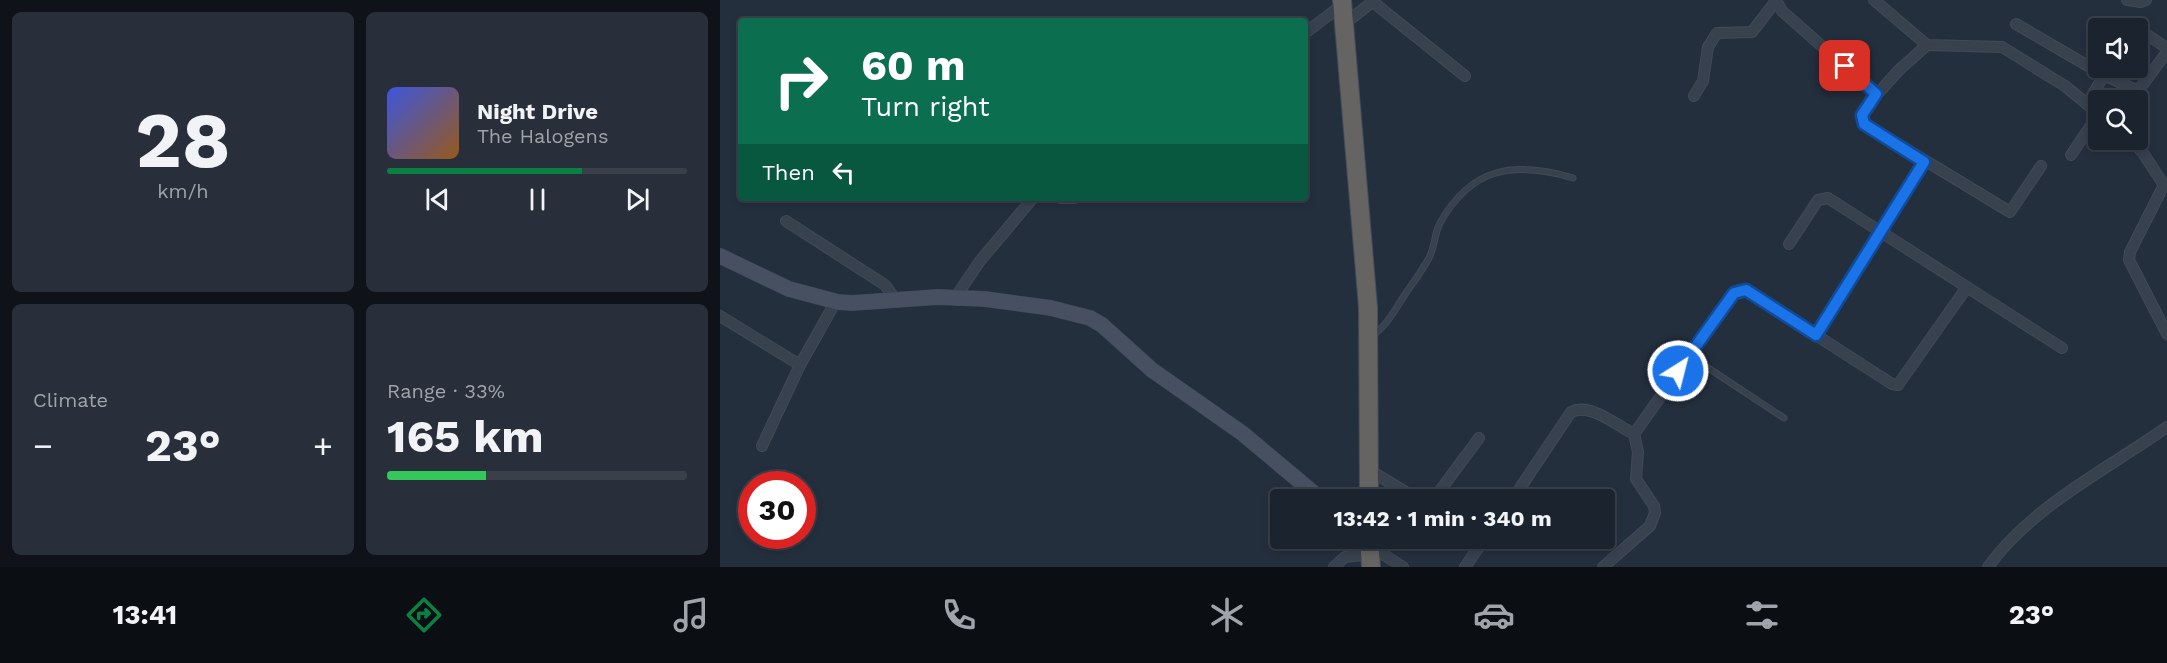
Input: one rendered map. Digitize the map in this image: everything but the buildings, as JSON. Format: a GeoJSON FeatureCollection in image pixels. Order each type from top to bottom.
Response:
{"type":"FeatureCollection","features":[{"type":"Feature","properties":{"kind":"highway"},"geometry":{"type":"LineString","coordinates":[[1342,2],[1368,307],[1369,489]]}},
{"type":"Feature","properties":{"kind":"main road"},"geometry":{"type":"LineString","coordinates":[[720,256],[789,289],[836,301],[852,303],[895,299],[955,298],[1051,308],[1097,322],[1152,370],[1242,433],[1309,489]]}},
{"type":"Feature","properties":{"kind":"street"},"geometry":{"type":"LineString","coordinates":[[1874,0],[1927,45],[2002,47],[2065,86],[2088,104]]}},
{"type":"Feature","properties":{"kind":"street"},"geometry":{"type":"LineString","coordinates":[[2127,0],[2141,2],[2146,0]]}},
{"type":"Feature","properties":{"kind":"street"},"geometry":{"type":"LineString","coordinates":[[1344,24],[1374,1],[1465,76]]}},
{"type":"Feature","properties":{"kind":"street"},"geometry":{"type":"LineString","coordinates":[[1694,96],[1703,81],[1706,55],[1712,38],[1723,31],[1752,32],[1775,1],[1876,94]]}},
{"type":"Feature","properties":{"kind":"street"},"geometry":{"type":"LineString","coordinates":[[1308,30],[1342,2]]}},
{"type":"Feature","properties":{"kind":"street"},"geometry":{"type":"LineString","coordinates":[[2016,24],[2088,64]]}},
{"type":"Feature","properties":{"kind":"street"},"geometry":{"type":"LineString","coordinates":[[2148,37],[2167,50],[2148,76]]}},
{"type":"Feature","properties":{"kind":"street"},"geometry":{"type":"LineString","coordinates":[[1927,45],[1876,94],[1862,115],[1864,124],[2010,212],[2041,166]]}},
{"type":"Feature","properties":{"kind":"street"},"geometry":{"type":"LineString","coordinates":[[2114,78],[2138,90],[2147,78]]}},
{"type":"Feature","properties":{"kind":"street"},"geometry":{"type":"LineString","coordinates":[[2071,155],[2088,129]]}},
{"type":"Feature","properties":{"kind":"street"},"geometry":{"type":"LineString","coordinates":[[2141,150],[2166,185],[2130,252],[2129,260],[2131,268],[2149,295],[2167,334]]}},
{"type":"Feature","properties":{"kind":"street"},"geometry":{"type":"LineString","coordinates":[[1816,335],[1924,162]]}},
{"type":"Feature","properties":{"kind":"street"},"geometry":{"type":"LineString","coordinates":[[1789,244],[1822,197],[2062,348]]}},
{"type":"Feature","properties":{"kind":"street"},"geometry":{"type":"LineString","coordinates":[[955,298],[980,261],[1030,201]]}},
{"type":"Feature","properties":{"kind":"street"},"geometry":{"type":"LineString","coordinates":[[786,221],[885,285],[895,299]]}},
{"type":"Feature","properties":{"kind":"street"},"geometry":{"type":"LineString","coordinates":[[1603,567],[1650,526],[1655,513],[1654,506],[1636,479],[1638,452],[1634,434],[1734,293],[1746,290],[1892,384],[1898,385],[1967,287]]}},
{"type":"Feature","properties":{"kind":"street"},"geometry":{"type":"LineString","coordinates":[[762,446],[800,365],[836,301]]}},
{"type":"Feature","properties":{"kind":"street"},"geometry":{"type":"LineString","coordinates":[[720,316],[800,365]]}},
{"type":"Feature","properties":{"kind":"street"},"geometry":{"type":"LineString","coordinates":[[1519,489],[1571,412],[1576,409],[1590,411],[1634,434]]}},
{"type":"Feature","properties":{"kind":"street"},"geometry":{"type":"LineString","coordinates":[[1988,567],[2015,533],[2070,492],[2167,428]]}},
{"type":"Feature","properties":{"kind":"street"},"geometry":{"type":"LineString","coordinates":[[1442,489],[1479,438]]}},
{"type":"Feature","properties":{"kind":"street"},"geometry":{"type":"LineString","coordinates":[[1369,470],[1401,489]]}},
{"type":"Feature","properties":{"kind":"street"},"geometry":{"type":"LineString","coordinates":[[1334,567],[1345,557],[1365,549]]}},
{"type":"Feature","properties":{"kind":"street"},"geometry":{"type":"LineString","coordinates":[[1373,549],[1403,567]]}},
{"type":"Feature","properties":{"kind":"street"},"geometry":{"type":"LineString","coordinates":[[1465,567],[1477,549]]}},
{"type":"Feature","properties":{"kind":"lane"},"geometry":{"type":"LineString","coordinates":[[1368,337],[1390,319],[1429,257],[1439,224],[1450,207],[1476,181],[1505,169],[1526,168],[1573,178]]}},
{"type":"Feature","properties":{"kind":"lane"},"geometry":{"type":"LineString","coordinates":[[1690,356],[1784,418]]}},
{"type":"Feature","properties":{"kind":"route"},"geometry":{"type":"LineString","coordinates":[[1678,371],[1734,293],[1739,290],[1746,290],[1816,335],[1924,162],[1864,124],[1862,120],[1864,109],[1876,94],[1845,66]]}}]}
